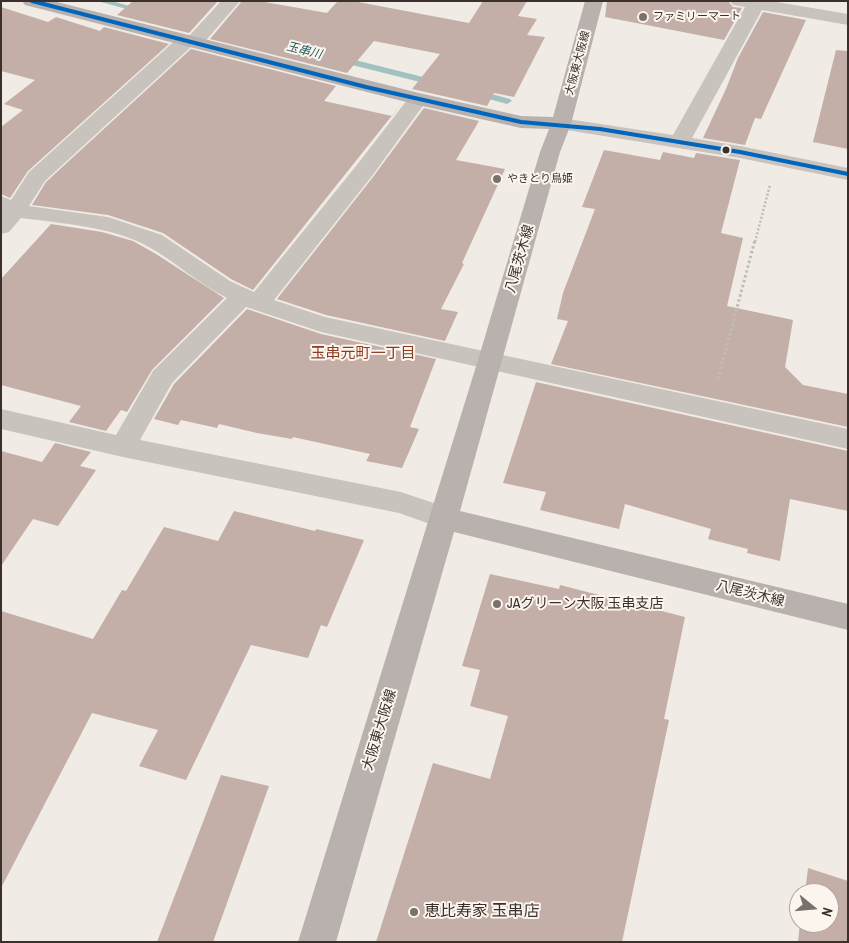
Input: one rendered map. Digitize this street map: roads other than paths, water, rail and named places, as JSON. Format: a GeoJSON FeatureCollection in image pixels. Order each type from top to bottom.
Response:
{"type":"FeatureCollection","features":[{"type":"Feature","properties":{"kind":"main road"},"geometry":{"type":"LineString","coordinates":[[30,1],[59,4],[190,41],[418,99],[521,122],[561,124]]}},
{"type":"Feature","properties":{"kind":"main road","name":"大阪東大阪線"},"geometry":{"type":"LineString","coordinates":[[561,124],[594,1]]}},
{"type":"Feature","properties":{"kind":"main road","name":"八尾茨木線"},"geometry":{"type":"LineString","coordinates":[[561,124],[550,152],[444,518],[848,617]]}},
{"type":"Feature","properties":{"kind":"main road","name":"大阪東大阪線"},"geometry":{"type":"LineString","coordinates":[[317,942],[444,518]]}},
{"type":"Feature","properties":{"kind":"street"},"geometry":{"type":"LineString","coordinates":[[6,214],[37,177],[190,41],[232,1]]}},
{"type":"Feature","properties":{"kind":"street"},"geometry":{"type":"LineString","coordinates":[[680,142],[748,3],[802,7],[848,20]]}},
{"type":"Feature","properties":{"kind":"street"},"geometry":{"type":"LineString","coordinates":[[123,447],[162,377],[250,299],[364,171],[418,99]]}},
{"type":"Feature","properties":{"kind":"street"},"geometry":{"type":"LineString","coordinates":[[561,124],[680,142],[848,174]]}},
{"type":"Feature","properties":{"kind":"street"},"geometry":{"type":"LineString","coordinates":[[6,214],[57,216],[108,224],[154,240],[222,286],[250,299],[322,324],[848,439]]}},
{"type":"Feature","properties":{"kind":"street"},"geometry":{"type":"LineString","coordinates":[[1,418],[123,447],[401,503],[444,518]]}},
{"type":"Feature","properties":{"kind":"waterway","name":"玉串川"},"geometry":{"type":"LineString","coordinates":[[101,1],[142,11]]}},
{"type":"Feature","properties":{"kind":"waterway","name":"玉串川"},"geometry":{"type":"LineString","coordinates":[[339,59],[436,83]]}},
{"type":"Feature","properties":{"kind":"waterway","name":"玉串川"},"geometry":{"type":"LineString","coordinates":[[477,93],[507,101]]}},
{"type":"Feature","properties":{"kind":"place","name":"ファミリーマート"},"geometry":{"type":"Point","coordinates":[643,17]}},
{"type":"Feature","properties":{"kind":"place","name":"やきとり鳥姫"},"geometry":{"type":"Point","coordinates":[497,179]}},
{"type":"Feature","properties":{"kind":"place","name":"JAグリーン大阪 玉串支店"},"geometry":{"type":"Point","coordinates":[497,604]}},
{"type":"Feature","properties":{"kind":"place","name":"恵比寿家 玉串店"},"geometry":{"type":"Point","coordinates":[414,912]}},
{"type":"Feature","properties":{"kind":"district","name":"玉串元町一丁目"},"geometry":{"type":"Point","coordinates":[363,354]}}]}
